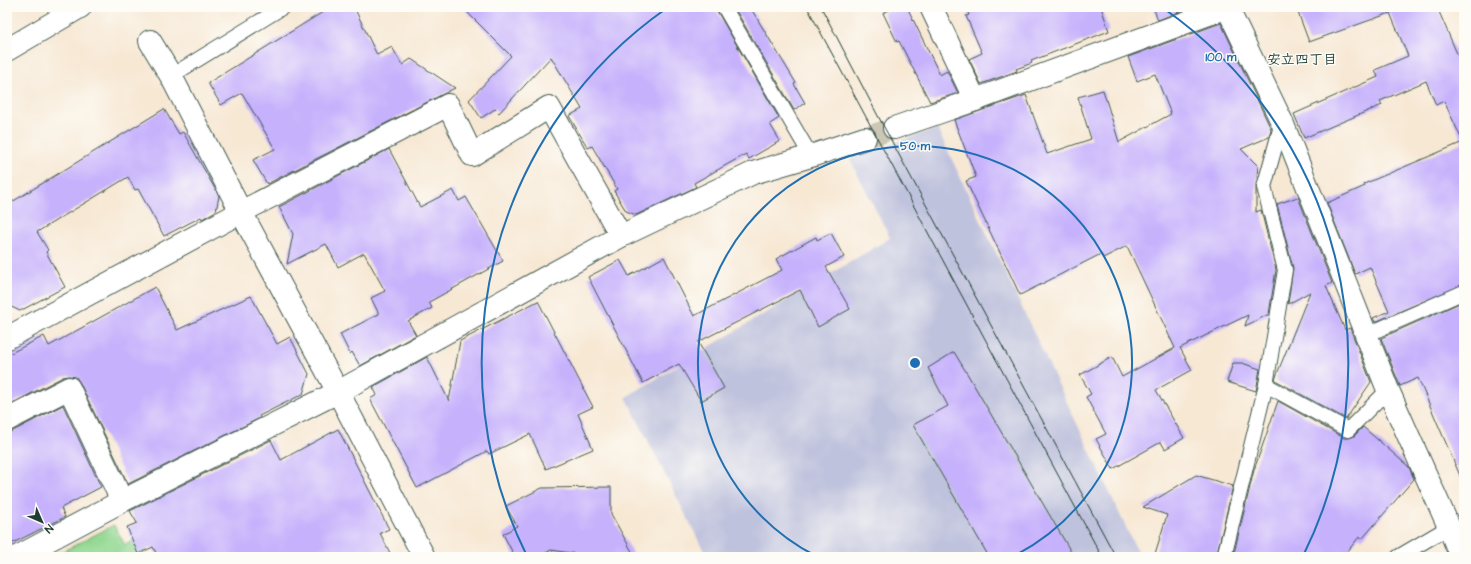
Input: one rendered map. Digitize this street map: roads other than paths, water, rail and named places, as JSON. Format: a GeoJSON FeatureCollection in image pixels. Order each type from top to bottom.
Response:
{"type":"FeatureCollection","features":[{"type":"Feature","properties":{"kind":"street"},"geometry":{"type":"LineString","coordinates":[[7,50],[80,7]]}},
{"type":"Feature","properties":{"kind":"street"},"geometry":{"type":"LineString","coordinates":[[931,7],[974,100]]}},
{"type":"Feature","properties":{"kind":"street"},"geometry":{"type":"LineString","coordinates":[[894,128],[1227,7],[1282,122],[1388,390],[1461,557]]}},
{"type":"Feature","properties":{"kind":"street"},"geometry":{"type":"LineString","coordinates":[[150,41],[171,76],[241,212],[338,392],[424,557]]}},
{"type":"Feature","properties":{"kind":"street"},"geometry":{"type":"LineString","coordinates":[[7,338],[241,212],[448,105],[472,155],[549,107],[621,236]]}},
{"type":"Feature","properties":{"kind":"street"},"geometry":{"type":"LineString","coordinates":[[17,557],[122,501],[338,392],[621,236],[753,173],[865,138]]}},
{"type":"Feature","properties":{"kind":"street"},"geometry":{"type":"LineString","coordinates":[[7,420],[70,388],[122,501]]}},
{"type":"Feature","properties":{"kind":"lane"},"geometry":{"type":"LineString","coordinates":[[171,76],[283,7]]}},
{"type":"Feature","properties":{"kind":"lane"},"geometry":{"type":"LineString","coordinates":[[724,7],[811,156]]}},
{"type":"Feature","properties":{"kind":"lane"},"geometry":{"type":"LineString","coordinates":[[1224,557],[1266,385],[1285,270],[1264,187],[1282,122]]}},
{"type":"Feature","properties":{"kind":"lane"},"geometry":{"type":"LineString","coordinates":[[1366,335],[1464,292]]}},
{"type":"Feature","properties":{"kind":"lane"},"geometry":{"type":"LineString","coordinates":[[1266,385],[1348,430],[1388,390]]}},
{"type":"Feature","properties":{"kind":"lane"},"geometry":{"type":"LineString","coordinates":[[1398,557],[1449,527]]}},
{"type":"Feature","properties":{"kind":"tunnel"},"geometry":{"type":"LineString","coordinates":[[865,138],[894,128]]}},
{"type":"Feature","properties":{"kind":"tram line"},"geometry":{"type":"LineString","coordinates":[[807,7],[1102,557]]}},
{"type":"Feature","properties":{"kind":"tram line"},"geometry":{"type":"LineString","coordinates":[[821,7],[877,114],[1116,557]]}},
{"type":"Feature","properties":{"kind":"district","name":"安立四丁目"},"geometry":{"type":"Point","coordinates":[1302,60]}}]}
